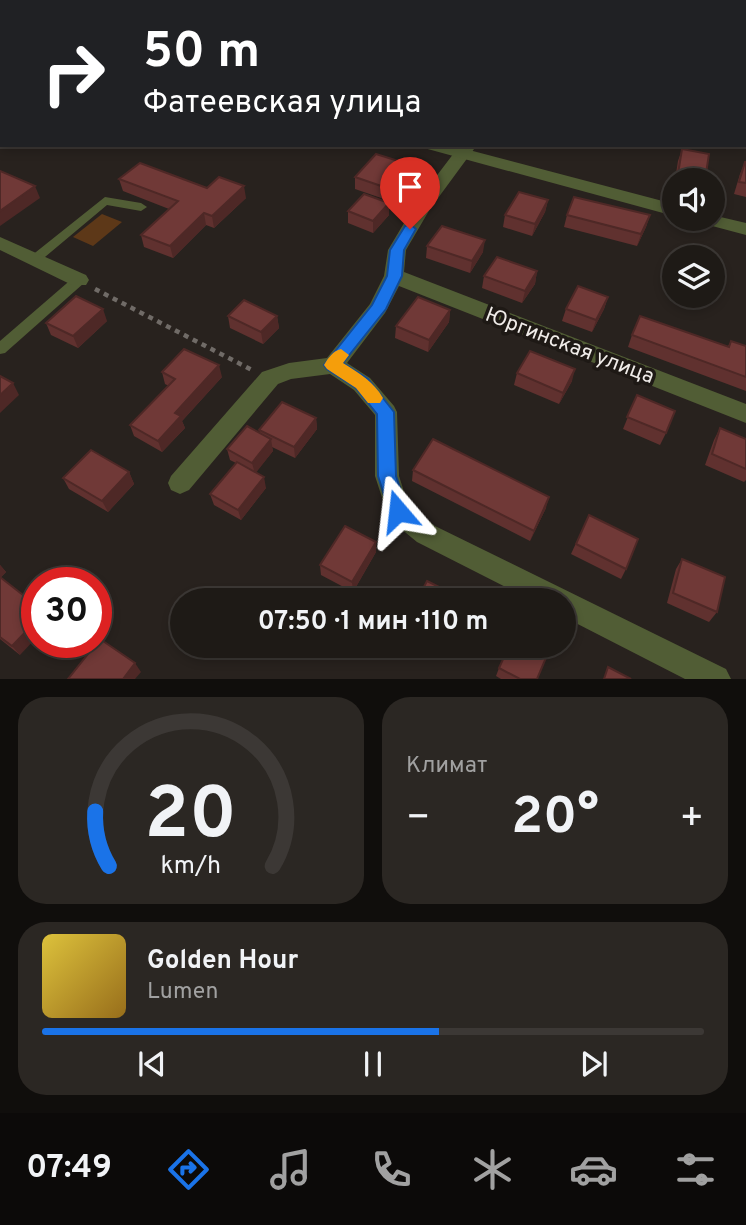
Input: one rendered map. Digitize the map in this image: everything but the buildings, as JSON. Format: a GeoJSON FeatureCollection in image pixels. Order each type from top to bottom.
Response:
{"type":"FeatureCollection","features":[{"type":"Feature","properties":{"kind":"street"},"geometry":{"type":"LineString","coordinates":[[444,147],[465,150],[662,207]]}},
{"type":"Feature","properties":{"kind":"street"},"geometry":{"type":"LineString","coordinates":[[333,365],[378,309],[394,276],[397,250],[422,207],[465,150]]}},
{"type":"Feature","properties":{"kind":"street"},"geometry":{"type":"LineString","coordinates":[[725,224],[746,229]]}},
{"type":"Feature","properties":{"kind":"street"},"geometry":{"type":"LineString","coordinates":[[0,243],[79,280]]}},
{"type":"Feature","properties":{"kind":"street","name":"Юргинская улица"},"geometry":{"type":"LineString","coordinates":[[394,276],[746,414]]}},
{"type":"Feature","properties":{"kind":"street"},"geometry":{"type":"LineString","coordinates":[[180,483],[271,379],[289,371],[333,365],[362,384],[386,412],[387,476],[398,511],[426,534],[534,588]]}},
{"type":"Feature","properties":{"kind":"street"},"geometry":{"type":"LineString","coordinates":[[576,609],[716,679]]}},
{"type":"Feature","properties":{"kind":"lane"},"geometry":{"type":"LineString","coordinates":[[35,259],[105,201],[141,208]]}},
{"type":"Feature","properties":{"kind":"lane"},"geometry":{"type":"LineString","coordinates":[[0,349],[79,280]]}},
{"type":"Feature","properties":{"kind":"path"},"geometry":{"type":"LineString","coordinates":[[79,280],[157,323],[271,379]]}},
{"type":"Feature","properties":{"kind":"shaded area"},"geometry":{"type":"Polygon","coordinates":[[[102,214],[122,222],[93,246],[73,237],[102,214]]]}},
{"type":"Feature","properties":{"kind":"slow traffic"},"geometry":{"type":"LineString","coordinates":[[341,355],[333,365],[362,384],[374,398]]}},
{"type":"Feature","properties":{"kind":"route"},"geometry":{"type":"LineString","coordinates":[[398,511],[387,476],[386,412],[362,384],[333,365],[378,309],[394,276],[397,250],[410,229]]}}]}
